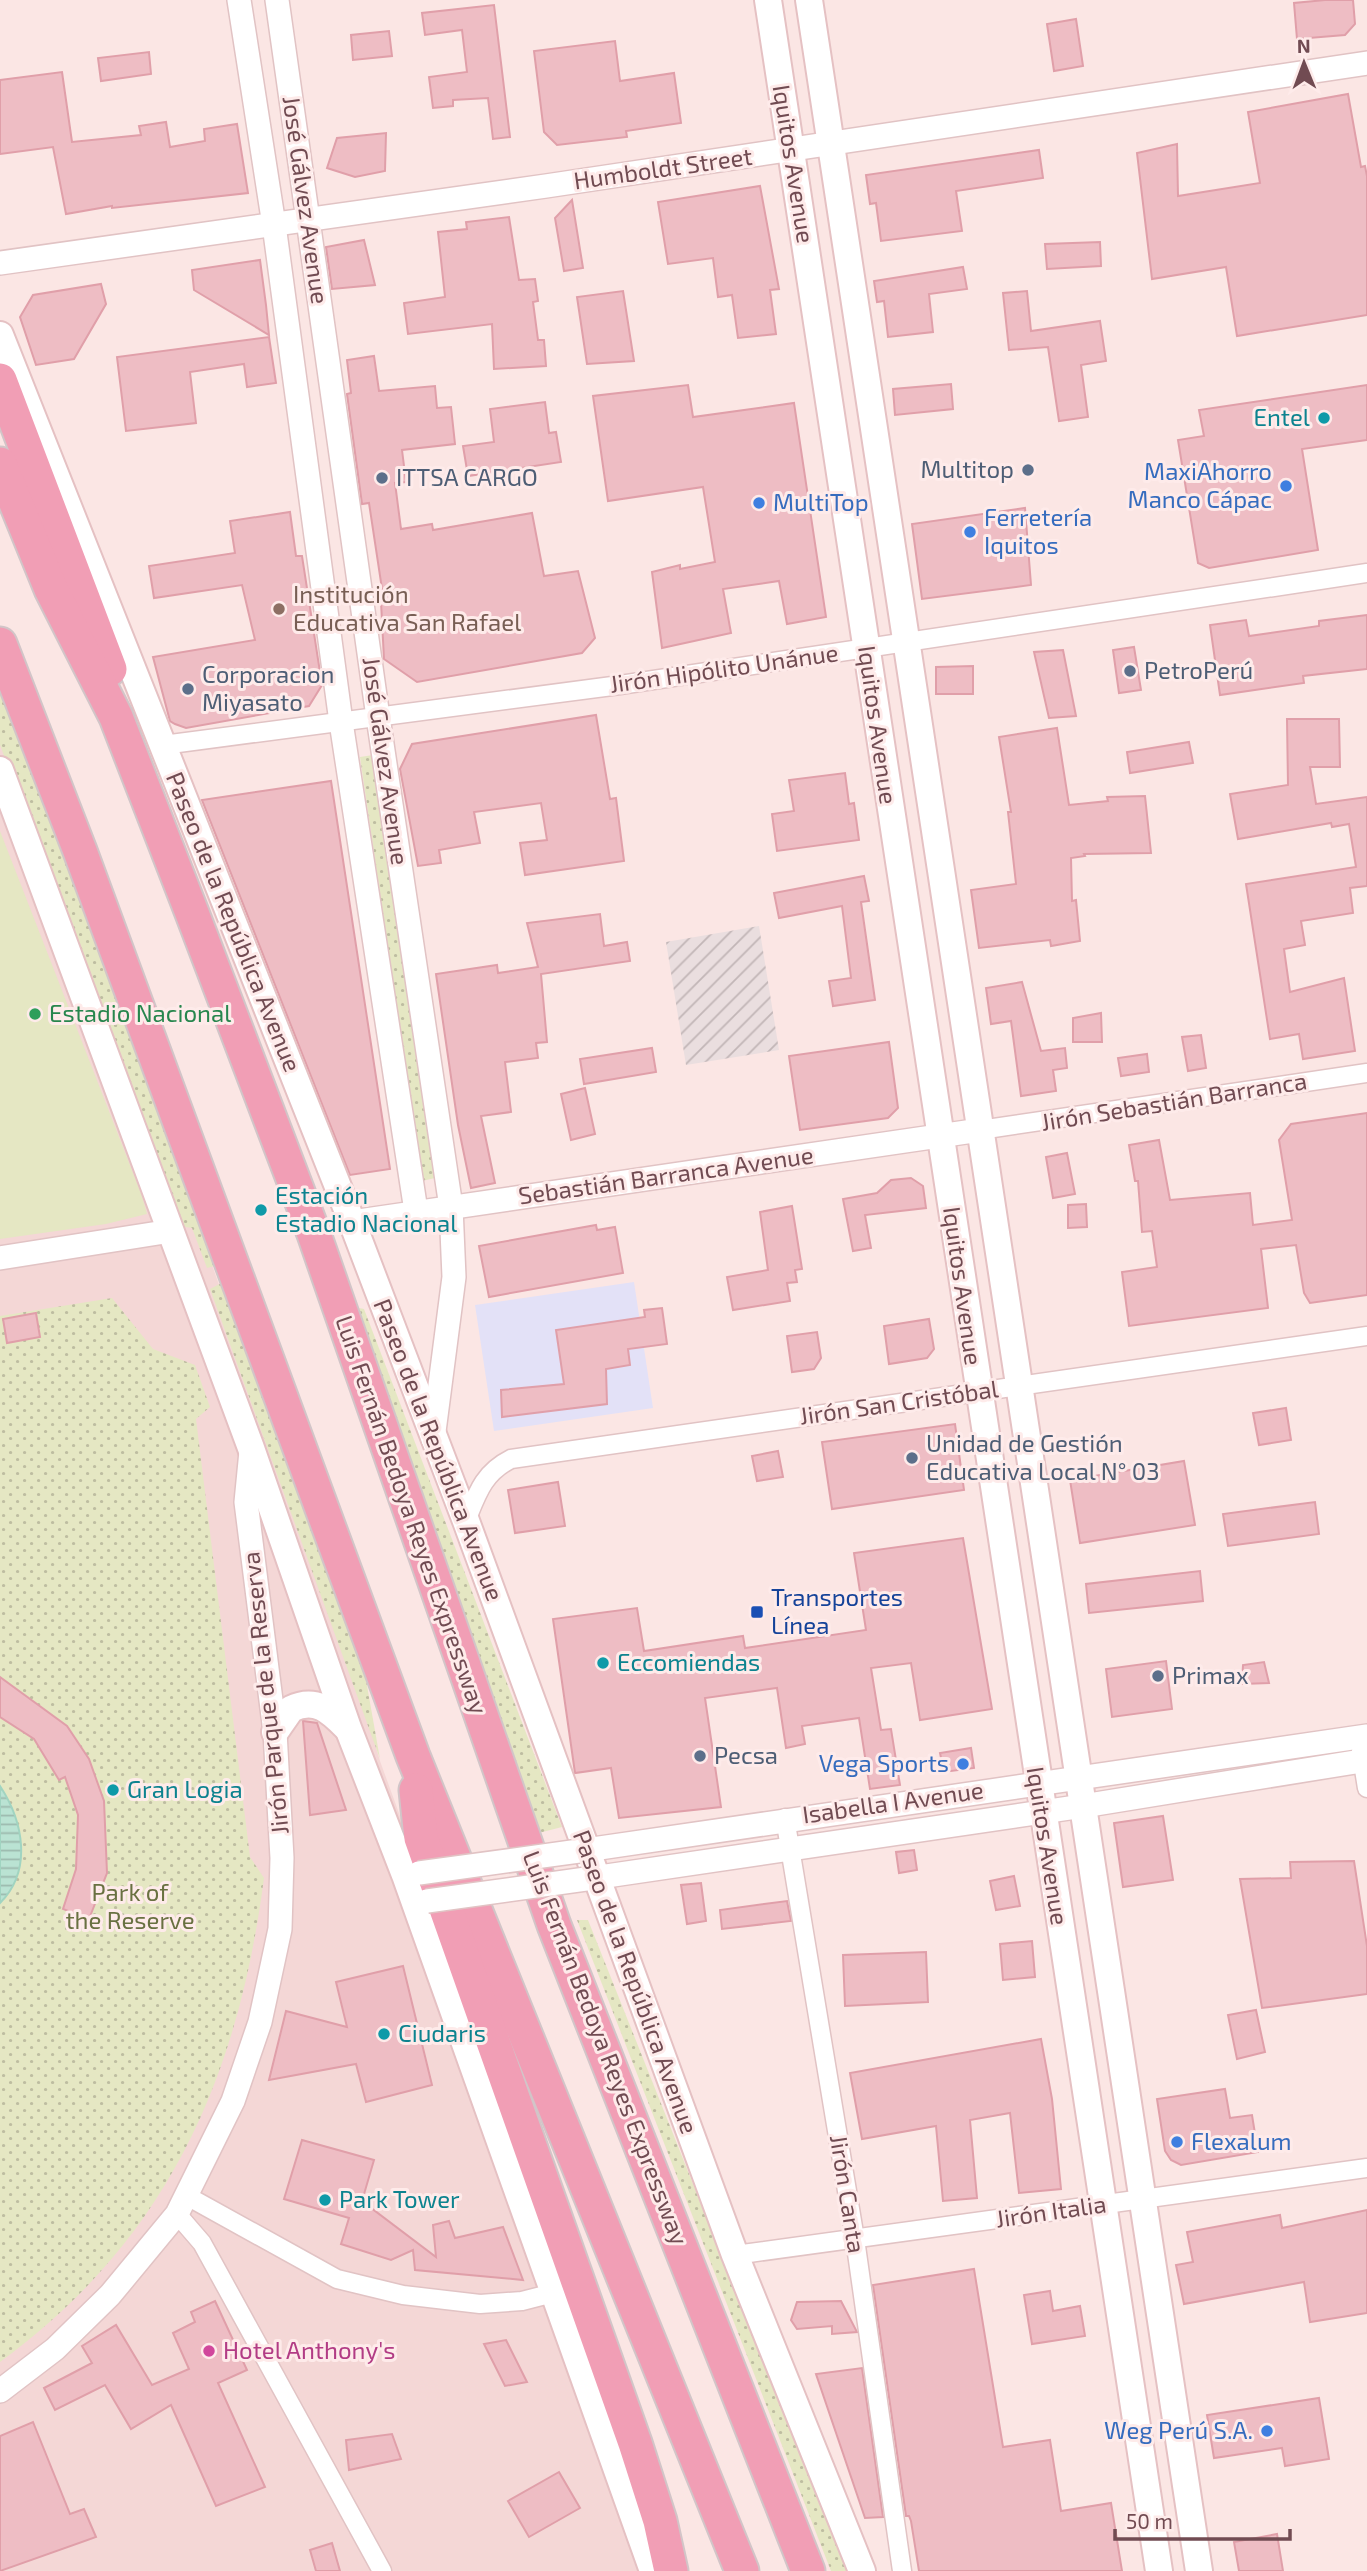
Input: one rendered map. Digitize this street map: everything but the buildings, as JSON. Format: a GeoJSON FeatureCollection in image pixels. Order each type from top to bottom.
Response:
{"type":"FeatureCollection","features":[{"type":"Feature","properties":{"kind":"highway"},"geometry":{"type":"LineString","coordinates":[[0,380],[109,661],[116,717]]}},
{"type":"Feature","properties":{"kind":"highway","name":"Luis Fernán Bedoya Reyes Expressway"},"geometry":{"type":"LineString","coordinates":[[0,464],[51,589],[116,717],[314,1234],[554,1925],[808,2571]]}},
{"type":"Feature","properties":{"kind":"highway"},"geometry":{"type":"LineString","coordinates":[[0,644],[95,890],[413,1756],[742,2571]]}},
{"type":"Feature","properties":{"kind":"highway"},"geometry":{"type":"LineString","coordinates":[[413,1756],[421,1838],[635,2443],[660,2521],[671,2571]]}},
{"type":"Feature","properties":{"kind":"main road","name":"Iquitos Avenue"},"geometry":{"type":"LineString","coordinates":[[768,0],[1158,2571]]}},
{"type":"Feature","properties":{"kind":"main road","name":"Iquitos Avenue"},"geometry":{"type":"LineString","coordinates":[[808,0],[1074,1734],[1078,1777],[1199,2571]]}},
{"type":"Feature","properties":{"kind":"main road","name":"Paseo de la República Avenue"},"geometry":{"type":"LineString","coordinates":[[0,335],[352,1222],[466,1521],[592,1878],[735,2255],[862,2571]]}},
{"type":"Feature","properties":{"kind":"main road"},"geometry":{"type":"LineString","coordinates":[[0,770],[251,1448],[348,1728],[412,1874],[553,2293],[653,2571]]}},
{"type":"Feature","properties":{"kind":"main road"},"geometry":{"type":"LineString","coordinates":[[275,1732],[292,1709],[312,1704],[330,1710],[348,1728]]}},
{"type":"Feature","properties":{"kind":"street","name":"José Gálvez Avenue"},"geometry":{"type":"LineString","coordinates":[[239,0],[274,225],[341,722],[416,1211]]}},
{"type":"Feature","properties":{"kind":"street","name":"José Gálvez Avenue"},"geometry":{"type":"LineString","coordinates":[[277,0],[378,717],[451,1207],[454,1277],[433,1439]]}},
{"type":"Feature","properties":{"kind":"street","name":"Humboldt Street"},"geometry":{"type":"LineString","coordinates":[[0,263],[831,144],[1367,63]]}},
{"type":"Feature","properties":{"kind":"street","name":"Jirón Hipólito Unánue"},"geometry":{"type":"LineString","coordinates":[[163,745],[866,648],[1367,573]]}},
{"type":"Feature","properties":{"kind":"street","name":"Jirón Sebastián Barranca"},"geometry":{"type":"LineString","coordinates":[[980,1130],[1367,1073]]}},
{"type":"Feature","properties":{"kind":"street","name":"Sebastián Barranca Avenue"},"geometry":{"type":"LineString","coordinates":[[352,1222],[980,1130]]}},
{"type":"Feature","properties":{"kind":"street"},"geometry":{"type":"LineString","coordinates":[[0,1258],[171,1231]]}},
{"type":"Feature","properties":{"kind":"street","name":"Jirón San Cristóbal"},"geometry":{"type":"LineString","coordinates":[[466,1521],[483,1481],[494,1468],[511,1459],[1367,1336]]}},
{"type":"Feature","properties":{"kind":"street","name":"Jirón Parque de la Reserva"},"geometry":{"type":"LineString","coordinates":[[0,2391],[55,2349],[110,2295],[182,2205],[243,2079],[273,1972],[280,1929],[282,1858],[275,1732],[246,1502],[251,1448]]}},
{"type":"Feature","properties":{"kind":"street"},"geometry":{"type":"LineString","coordinates":[[1363,1736],[1367,1788]]}},
{"type":"Feature","properties":{"kind":"street","name":"Isabella I Avenue"},"geometry":{"type":"LineString","coordinates":[[412,1874],[1363,1736]]}},
{"type":"Feature","properties":{"kind":"street","name":"Isabella I Avenue"},"geometry":{"type":"LineString","coordinates":[[421,1902],[1083,1806],[1365,1760]]}},
{"type":"Feature","properties":{"kind":"street","name":"Jirón Canta"},"geometry":{"type":"LineString","coordinates":[[785,1818],[855,2239],[902,2571]]}},
{"type":"Feature","properties":{"kind":"street","name":"Jirón Italia"},"geometry":{"type":"LineString","coordinates":[[735,2255],[1367,2168]]}},
{"type":"Feature","properties":{"kind":"street"},"geometry":{"type":"LineString","coordinates":[[182,2205],[338,2279],[404,2295],[480,2304],[522,2301],[553,2293]]}},
{"type":"Feature","properties":{"kind":"street"},"geometry":{"type":"LineString","coordinates":[[182,2205],[382,2571]]}},
{"type":"Feature","properties":{"kind":"shaded area"},"geometry":{"type":"Polygon","coordinates":[[[0,724],[193,1212],[337,1614],[380,1761],[519,2143],[686,2571],[0,2571],[0,724]]]}},
{"type":"Feature","properties":{"kind":"shaded area"},"geometry":{"type":"Polygon","coordinates":[[[759,926],[779,1050],[686,1065],[666,942],[759,926]]]}},
{"type":"Feature","properties":{"kind":"shaded area"},"geometry":{"type":"Polygon","coordinates":[[[634,1282],[653,1408],[494,1431],[475,1305],[634,1282]]]}},
{"type":"Feature","properties":{"kind":"shaded area"},"geometry":{"type":"Polygon","coordinates":[[[0,1786],[19,1830],[21,1861],[10,1890],[0,1903],[0,1786]]]}},
{"type":"Feature","properties":{"kind":"green space"},"geometry":{"type":"Polygon","coordinates":[[[0,685],[218,1265],[207,1268],[192,1228],[179,1226],[0,745],[0,685]]]}},
{"type":"Feature","properties":{"kind":"green space"},"geometry":{"type":"Polygon","coordinates":[[[373,755],[435,1178],[422,1181],[360,757],[373,755]]]}},
{"type":"Feature","properties":{"kind":"green space","name":"Estadio Nacional"},"geometry":{"type":"Polygon","coordinates":[[[0,831],[147,1214],[106,1224],[0,1239],[0,831]]]}},
{"type":"Feature","properties":{"kind":"green space"},"geometry":{"type":"Polygon","coordinates":[[[227,1280],[357,1629],[380,1759],[210,1289],[227,1280]]]}},
{"type":"Feature","properties":{"kind":"green space","name":"Park of the Reserve"},"geometry":{"type":"Polygon","coordinates":[[[112,1298],[153,1349],[195,1365],[210,1407],[196,1419],[250,1857],[264,1878],[252,1952],[235,2021],[213,2087],[185,2150],[150,2208],[108,2263],[58,2314],[0,2362],[0,1316],[112,1298]]]}},
{"type":"Feature","properties":{"kind":"green space"},"geometry":{"type":"Polygon","coordinates":[[[359,1308],[364,1309],[562,1827],[535,1834],[359,1308]]]}},
{"type":"Feature","properties":{"kind":"green space"},"geometry":{"type":"Polygon","coordinates":[[[577,1920],[588,1920],[847,2571],[831,2571],[577,1920]]]}},
{"type":"Feature","properties":{"kind":"place","name":"Entel"},"geometry":{"type":"Point","coordinates":[1324,418]}},
{"type":"Feature","properties":{"kind":"place","name":"Multitop"},"geometry":{"type":"Point","coordinates":[1028,470]}},
{"type":"Feature","properties":{"kind":"place","name":"ITTSA CARGO"},"geometry":{"type":"Point","coordinates":[382,478]}},
{"type":"Feature","properties":{"kind":"place","name":"MaxiAhorro Manco Cápac"},"geometry":{"type":"Point","coordinates":[1286,486]}},
{"type":"Feature","properties":{"kind":"place","name":"MultiTop"},"geometry":{"type":"Point","coordinates":[759,503]}},
{"type":"Feature","properties":{"kind":"place","name":"Ferretería Iquitos"},"geometry":{"type":"Point","coordinates":[970,532]}},
{"type":"Feature","properties":{"kind":"place","name":"Institución Educativa San Rafael"},"geometry":{"type":"Point","coordinates":[279,609]}},
{"type":"Feature","properties":{"kind":"place","name":"PetroPerú"},"geometry":{"type":"Point","coordinates":[1130,671]}},
{"type":"Feature","properties":{"kind":"place","name":"Corporacion Miyasato"},"geometry":{"type":"Point","coordinates":[188,689]}},
{"type":"Feature","properties":{"kind":"place","name":"Estadio Nacional"},"geometry":{"type":"Point","coordinates":[35,1014]}},
{"type":"Feature","properties":{"kind":"place","name":"Estación Estadio Nacional"},"geometry":{"type":"Point","coordinates":[261,1210]}},
{"type":"Feature","properties":{"kind":"place","name":"Unidad de Gestión Educativa Local N° 03"},"geometry":{"type":"Point","coordinates":[912,1458]}},
{"type":"Feature","properties":{"kind":"place","name":"Transportes Línea"},"geometry":{"type":"Point","coordinates":[757,1612]}},
{"type":"Feature","properties":{"kind":"place","name":"Eccomiendas"},"geometry":{"type":"Point","coordinates":[603,1663]}},
{"type":"Feature","properties":{"kind":"place","name":"Primax"},"geometry":{"type":"Point","coordinates":[1158,1676]}},
{"type":"Feature","properties":{"kind":"place","name":"Pecsa"},"geometry":{"type":"Point","coordinates":[700,1756]}},
{"type":"Feature","properties":{"kind":"place","name":"Vega Sports"},"geometry":{"type":"Point","coordinates":[963,1764]}},
{"type":"Feature","properties":{"kind":"place","name":"Gran Logia"},"geometry":{"type":"Point","coordinates":[113,1790]}},
{"type":"Feature","properties":{"kind":"place","name":"Ciudaris"},"geometry":{"type":"Point","coordinates":[384,2034]}},
{"type":"Feature","properties":{"kind":"place","name":"Flexalum"},"geometry":{"type":"Point","coordinates":[1177,2142]}},
{"type":"Feature","properties":{"kind":"place","name":"Park Tower"},"geometry":{"type":"Point","coordinates":[325,2200]}},
{"type":"Feature","properties":{"kind":"place","name":"Hotel Anthony's"},"geometry":{"type":"Point","coordinates":[209,2351]}},
{"type":"Feature","properties":{"kind":"place","name":"Weg Perú S.A."},"geometry":{"type":"Point","coordinates":[1267,2431]}}]}
